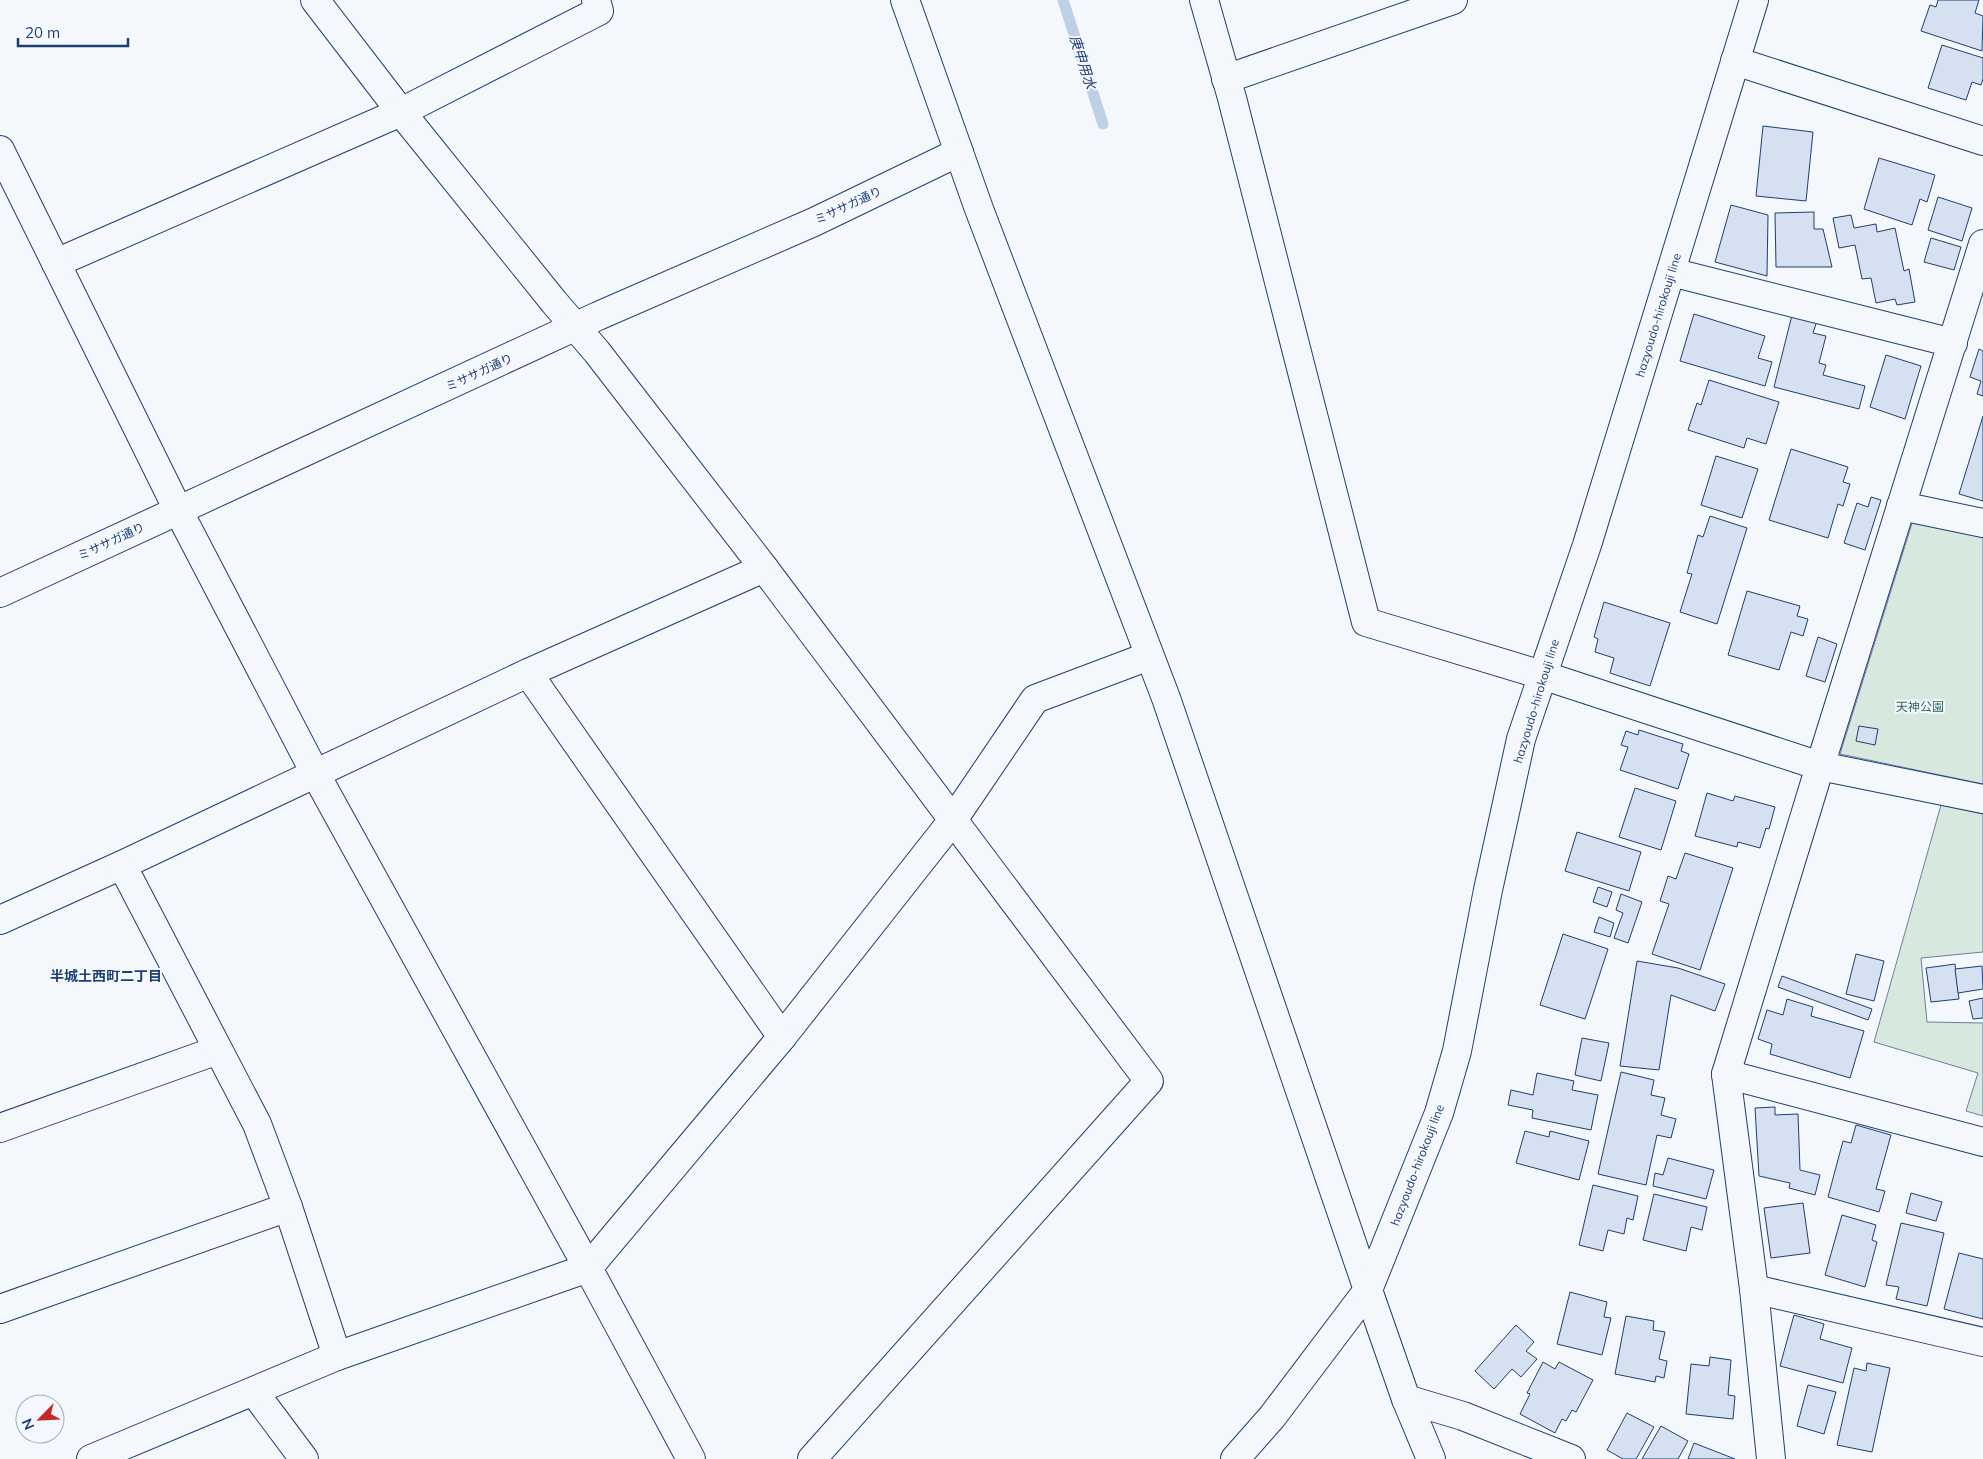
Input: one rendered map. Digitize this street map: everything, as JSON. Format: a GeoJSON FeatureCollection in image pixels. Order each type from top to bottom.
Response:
{"type":"FeatureCollection","features":[{"type":"Feature","properties":{"kind":"street"},"geometry":{"type":"LineString","coordinates":[[315,0],[401,112],[554,302],[576,326],[764,568],[1149,1081],[812,1459]]}},
{"type":"Feature","properties":{"kind":"street"},"geometry":{"type":"LineString","coordinates":[[56,263],[401,112],[599,11],[596,0]]}},
{"type":"Feature","properties":{"kind":"street"},"geometry":{"type":"LineString","coordinates":[[905,0],[959,152],[1169,707],[1368,1290],[1406,1399],[1431,1459]]}},
{"type":"Feature","properties":{"kind":"street"},"geometry":{"type":"LineString","coordinates":[[1204,0],[1366,622],[1542,675],[1820,766],[1983,799]]}},
{"type":"Feature","properties":{"kind":"street"},"geometry":{"type":"LineString","coordinates":[[1226,79],[1453,0]]}},
{"type":"Feature","properties":{"kind":"street","name":"hazyoudo-hirokouji line"},"geometry":{"type":"LineString","coordinates":[[1235,1459],[1272,1417],[1368,1290],[1439,1113],[1457,1050],[1488,890],[1521,740],[1587,545],[1754,0]]}},
{"type":"Feature","properties":{"kind":"street"},"geometry":{"type":"LineString","coordinates":[[1735,61],[1983,141]]}},
{"type":"Feature","properties":{"kind":"street"},"geometry":{"type":"LineString","coordinates":[[0,150],[164,478],[178,510],[315,773],[691,1459]]}},
{"type":"Feature","properties":{"kind":"street","name":"ミササガ通り"},"geometry":{"type":"LineString","coordinates":[[0,593],[576,326],[814,222],[959,152]]}},
{"type":"Feature","properties":{"kind":"street"},"geometry":{"type":"LineString","coordinates":[[1771,1459],[1754,1288],[1726,1074],[1983,244]]}},
{"type":"Feature","properties":{"kind":"street"},"geometry":{"type":"LineString","coordinates":[[1671,272],[1953,343]]}},
{"type":"Feature","properties":{"kind":"street"},"geometry":{"type":"LineString","coordinates":[[1901,506],[1983,523]]}},
{"type":"Feature","properties":{"kind":"street"},"geometry":{"type":"LineString","coordinates":[[0,920],[122,865],[528,673],[764,568]]}},
{"type":"Feature","properties":{"kind":"street"},"geometry":{"type":"LineString","coordinates":[[91,1459],[337,1356],[588,1268],[782,1037],[953,820],[1035,699],[1149,656]]}},
{"type":"Feature","properties":{"kind":"street"},"geometry":{"type":"LineString","coordinates":[[528,673],[782,1037]]}},
{"type":"Feature","properties":{"kind":"street"},"geometry":{"type":"LineString","coordinates":[[122,865],[257,1124],[288,1207],[337,1356]]}},
{"type":"Feature","properties":{"kind":"street"},"geometry":{"type":"LineString","coordinates":[[0,1128],[218,1050]]}},
{"type":"Feature","properties":{"kind":"street"},"geometry":{"type":"LineString","coordinates":[[1726,1074],[1983,1142]]}},
{"type":"Feature","properties":{"kind":"street"},"geometry":{"type":"LineString","coordinates":[[0,1309],[288,1207]]}},
{"type":"Feature","properties":{"kind":"street"},"geometry":{"type":"LineString","coordinates":[[1754,1288],[1983,1342]]}},
{"type":"Feature","properties":{"kind":"street"},"geometry":{"type":"LineString","coordinates":[[254,1392],[304,1459]]}},
{"type":"Feature","properties":{"kind":"street"},"geometry":{"type":"LineString","coordinates":[[1406,1399],[1463,1416],[1572,1459]]}},
{"type":"Feature","properties":{"kind":"green space","name":"天神公園"},"geometry":{"type":"Polygon","coordinates":[[[1913,520],[1983,536],[1983,784],[1840,754],[1913,520]]]}},
{"type":"Feature","properties":{"kind":"green space"},"geometry":{"type":"Polygon","coordinates":[[[1941,805],[1983,814],[1983,952],[1921,958],[1927,1022],[1983,1023],[1983,1116],[1966,1111],[1978,1073],[1874,1042],[1941,805]]]}},
{"type":"Feature","properties":{"kind":"building"},"geometry":{"type":"Polygon","coordinates":[[[1938,0],[1979,0],[1975,13],[1983,16],[1982,51],[1921,31],[1930,5],[1936,7],[1938,0]]]}},
{"type":"Feature","properties":{"kind":"building"},"geometry":{"type":"Polygon","coordinates":[[[1942,45],[1983,58],[1983,79],[1981,85],[1972,82],[1966,100],[1928,88],[1942,45]]]}},
{"type":"Feature","properties":{"kind":"building"},"geometry":{"type":"Polygon","coordinates":[[[1763,126],[1813,132],[1806,201],[1756,196],[1763,126]]]}},
{"type":"Feature","properties":{"kind":"building"},"geometry":{"type":"Polygon","coordinates":[[[1879,158],[1935,175],[1927,202],[1920,199],[1912,225],[1864,209],[1879,158]]]}},
{"type":"Feature","properties":{"kind":"building"},"geometry":{"type":"Polygon","coordinates":[[[1938,197],[1972,208],[1962,241],[1928,230],[1938,197]]]}},
{"type":"Feature","properties":{"kind":"building"},"geometry":{"type":"Polygon","coordinates":[[[1731,205],[1768,215],[1767,276],[1715,262],[1731,205]]]}},
{"type":"Feature","properties":{"kind":"building"},"geometry":{"type":"Polygon","coordinates":[[[1814,212],[1814,229],[1823,229],[1832,267],[1776,267],[1775,213],[1814,212]]]}},
{"type":"Feature","properties":{"kind":"building"},"geometry":{"type":"Polygon","coordinates":[[[1851,215],[1854,228],[1876,224],[1877,232],[1895,228],[1904,271],[1909,269],[1915,302],[1897,305],[1895,299],[1876,303],[1871,278],[1862,279],[1855,245],[1839,248],[1833,218],[1851,215]]]}},
{"type":"Feature","properties":{"kind":"building"},"geometry":{"type":"Polygon","coordinates":[[[1931,238],[1961,247],[1954,270],[1924,262],[1931,238]]]}},
{"type":"Feature","properties":{"kind":"building"},"geometry":{"type":"Polygon","coordinates":[[[1694,314],[1765,336],[1758,358],[1772,362],[1765,386],[1680,361],[1694,314]]]}},
{"type":"Feature","properties":{"kind":"building"},"geometry":{"type":"Polygon","coordinates":[[[1792,315],[1817,321],[1813,333],[1826,336],[1819,363],[1826,365],[1823,375],[1865,386],[1859,409],[1774,387],[1792,315]]]}},
{"type":"Feature","properties":{"kind":"building"},"geometry":{"type":"Polygon","coordinates":[[[1979,349],[1983,351],[1983,396],[1977,394],[1981,381],[1970,377],[1979,349]]]}},
{"type":"Feature","properties":{"kind":"building"},"geometry":{"type":"Polygon","coordinates":[[[1886,355],[1921,366],[1905,419],[1870,407],[1886,355]]]}},
{"type":"Feature","properties":{"kind":"building"},"geometry":{"type":"Polygon","coordinates":[[[1709,380],[1779,402],[1766,444],[1747,438],[1744,448],[1688,430],[1697,403],[1701,405],[1709,380]]]}},
{"type":"Feature","properties":{"kind":"building"},"geometry":{"type":"Polygon","coordinates":[[[1983,416],[1983,501],[1959,494],[1983,416]]]}},
{"type":"Feature","properties":{"kind":"building"},"geometry":{"type":"Polygon","coordinates":[[[1791,449],[1848,467],[1843,482],[1850,484],[1843,506],[1838,504],[1828,538],[1769,520],[1791,449]]]}},
{"type":"Feature","properties":{"kind":"building"},"geometry":{"type":"Polygon","coordinates":[[[1716,456],[1758,469],[1742,518],[1701,505],[1716,456]]]}},
{"type":"Feature","properties":{"kind":"building"},"geometry":{"type":"Polygon","coordinates":[[[1871,497],[1881,500],[1865,550],[1844,543],[1857,503],[1868,507],[1871,497]]]}},
{"type":"Feature","properties":{"kind":"building"},"geometry":{"type":"Polygon","coordinates":[[[1710,516],[1747,528],[1717,624],[1680,612],[1692,574],[1687,573],[1698,535],[1703,537],[1710,516]]]}},
{"type":"Feature","properties":{"kind":"building"},"geometry":{"type":"Polygon","coordinates":[[[1747,591],[1800,606],[1797,616],[1808,619],[1803,636],[1791,632],[1779,670],[1728,655],[1747,591]]]}},
{"type":"Feature","properties":{"kind":"building"},"geometry":{"type":"Polygon","coordinates":[[[1604,602],[1670,623],[1650,686],[1610,673],[1614,658],[1595,652],[1598,639],[1594,637],[1604,602]]]}},
{"type":"Feature","properties":{"kind":"building"},"geometry":{"type":"Polygon","coordinates":[[[1818,637],[1837,644],[1825,682],[1806,676],[1818,637]]]}},
{"type":"Feature","properties":{"kind":"building"},"geometry":{"type":"Polygon","coordinates":[[[1859,726],[1878,729],[1875,745],[1856,741],[1859,726]]]}},
{"type":"Feature","properties":{"kind":"building"},"geometry":{"type":"Polygon","coordinates":[[[1639,730],[1683,744],[1681,751],[1689,754],[1678,789],[1620,770],[1628,747],[1621,745],[1626,731],[1638,735],[1639,730]]]}},
{"type":"Feature","properties":{"kind":"building"},"geometry":{"type":"Polygon","coordinates":[[[1635,788],[1676,801],[1661,850],[1619,837],[1635,788]]]}},
{"type":"Feature","properties":{"kind":"building"},"geometry":{"type":"Polygon","coordinates":[[[1707,793],[1733,801],[1735,796],[1775,807],[1769,829],[1766,828],[1760,848],[1738,842],[1737,847],[1695,836],[1707,793]]]}},
{"type":"Feature","properties":{"kind":"building"},"geometry":{"type":"Polygon","coordinates":[[[1577,832],[1641,852],[1629,891],[1565,871],[1577,832]]]}},
{"type":"Feature","properties":{"kind":"building"},"geometry":{"type":"Polygon","coordinates":[[[1685,853],[1733,868],[1700,970],[1652,954],[1669,904],[1660,901],[1668,876],[1676,879],[1685,853]]]}},
{"type":"Feature","properties":{"kind":"building"},"geometry":{"type":"Polygon","coordinates":[[[1598,887],[1612,892],[1607,907],[1593,902],[1598,887]]]}},
{"type":"Feature","properties":{"kind":"building"},"geometry":{"type":"Polygon","coordinates":[[[1621,894],[1642,902],[1628,943],[1614,938],[1623,913],[1616,910],[1621,894]]]}},
{"type":"Feature","properties":{"kind":"building"},"geometry":{"type":"Polygon","coordinates":[[[1599,917],[1614,923],[1610,937],[1594,932],[1599,917]]]}},
{"type":"Feature","properties":{"kind":"building"},"geometry":{"type":"Polygon","coordinates":[[[1563,934],[1608,949],[1585,1019],[1540,1005],[1563,934]]]}},
{"type":"Feature","properties":{"kind":"building"},"geometry":{"type":"Polygon","coordinates":[[[1856,954],[1884,961],[1874,1001],[1846,994],[1856,954]]]}},
{"type":"Feature","properties":{"kind":"building"},"geometry":{"type":"Polygon","coordinates":[[[1637,961],[1678,968],[1725,984],[1715,1011],[1671,995],[1659,1070],[1620,1066],[1637,961]]]}},
{"type":"Feature","properties":{"kind":"building"},"geometry":{"type":"Polygon","coordinates":[[[1955,964],[1959,999],[1931,1002],[1926,968],[1955,964]]]}},
{"type":"Feature","properties":{"kind":"building"},"geometry":{"type":"Polygon","coordinates":[[[1982,966],[1983,989],[1958,993],[1955,969],[1982,966]]]}},
{"type":"Feature","properties":{"kind":"building"},"geometry":{"type":"Polygon","coordinates":[[[1782,976],[1872,1009],[1868,1020],[1778,987],[1782,976]]]}},
{"type":"Feature","properties":{"kind":"building"},"geometry":{"type":"Polygon","coordinates":[[[1983,998],[1983,1018],[1973,1019],[1969,1001],[1983,998]]]}},
{"type":"Feature","properties":{"kind":"building"},"geometry":{"type":"Polygon","coordinates":[[[1787,999],[1813,1007],[1811,1016],[1864,1031],[1850,1078],[1770,1054],[1772,1044],[1758,1039],[1767,1010],[1783,1015],[1787,999]]]}},
{"type":"Feature","properties":{"kind":"building"},"geometry":{"type":"Polygon","coordinates":[[[1582,1038],[1609,1043],[1601,1081],[1575,1075],[1582,1038]]]}},
{"type":"Feature","properties":{"kind":"building"},"geometry":{"type":"Polygon","coordinates":[[[1621,1072],[1654,1080],[1651,1095],[1665,1098],[1661,1115],[1676,1119],[1671,1138],[1657,1135],[1646,1185],[1598,1174],[1621,1072]]]}},
{"type":"Feature","properties":{"kind":"building"},"geometry":{"type":"Polygon","coordinates":[[[1537,1073],[1574,1081],[1572,1090],[1598,1095],[1591,1130],[1532,1118],[1533,1110],[1508,1105],[1511,1090],[1533,1095],[1537,1073]]]}},
{"type":"Feature","properties":{"kind":"building"},"geometry":{"type":"Polygon","coordinates":[[[1775,1107],[1775,1115],[1798,1114],[1800,1170],[1820,1175],[1815,1195],[1789,1188],[1790,1183],[1759,1176],[1755,1108],[1775,1107]]]}},
{"type":"Feature","properties":{"kind":"building"},"geometry":{"type":"Polygon","coordinates":[[[1856,1125],[1891,1135],[1876,1189],[1885,1191],[1879,1212],[1828,1197],[1843,1141],[1851,1143],[1856,1125]]]}},
{"type":"Feature","properties":{"kind":"building"},"geometry":{"type":"Polygon","coordinates":[[[1525,1131],[1549,1137],[1550,1131],[1589,1141],[1579,1180],[1516,1163],[1525,1131]]]}},
{"type":"Feature","properties":{"kind":"building"},"geometry":{"type":"Polygon","coordinates":[[[1668,1158],[1714,1170],[1706,1199],[1653,1186],[1655,1173],[1663,1175],[1668,1158]]]}},
{"type":"Feature","properties":{"kind":"building"},"geometry":{"type":"Polygon","coordinates":[[[1593,1185],[1638,1196],[1633,1220],[1627,1218],[1624,1234],[1608,1230],[1603,1251],[1579,1245],[1593,1185]]]}},
{"type":"Feature","properties":{"kind":"building"},"geometry":{"type":"Polygon","coordinates":[[[1911,1193],[1942,1202],[1936,1221],[1906,1213],[1911,1193]]]}},
{"type":"Feature","properties":{"kind":"building"},"geometry":{"type":"Polygon","coordinates":[[[1654,1194],[1707,1207],[1702,1230],[1691,1227],[1686,1251],[1643,1240],[1654,1194]]]}},
{"type":"Feature","properties":{"kind":"building"},"geometry":{"type":"Polygon","coordinates":[[[1803,1203],[1810,1253],[1771,1258],[1764,1208],[1803,1203]]]}},
{"type":"Feature","properties":{"kind":"building"},"geometry":{"type":"Polygon","coordinates":[[[1842,1215],[1876,1225],[1872,1240],[1877,1242],[1865,1287],[1825,1275],[1842,1215]]]}},
{"type":"Feature","properties":{"kind":"building"},"geometry":{"type":"Polygon","coordinates":[[[1901,1223],[1944,1233],[1927,1306],[1896,1299],[1899,1287],[1886,1285],[1901,1223]]]}},
{"type":"Feature","properties":{"kind":"building"},"geometry":{"type":"Polygon","coordinates":[[[1959,1253],[1983,1259],[1983,1319],[1944,1309],[1959,1253]]]}},
{"type":"Feature","properties":{"kind":"building"},"geometry":{"type":"Polygon","coordinates":[[[1570,1292],[1607,1302],[1604,1317],[1611,1318],[1602,1355],[1557,1344],[1570,1292]]]}},
{"type":"Feature","properties":{"kind":"building"},"geometry":{"type":"Polygon","coordinates":[[[1794,1315],[1824,1324],[1820,1339],[1852,1348],[1843,1383],[1780,1366],[1794,1315]]]}},
{"type":"Feature","properties":{"kind":"building"},"geometry":{"type":"Polygon","coordinates":[[[1626,1316],[1654,1321],[1653,1330],[1665,1332],[1659,1359],[1667,1361],[1664,1378],[1656,1376],[1655,1382],[1615,1374],[1626,1316]]]}},
{"type":"Feature","properties":{"kind":"building"},"geometry":{"type":"Polygon","coordinates":[[[1516,1325],[1534,1342],[1526,1351],[1537,1359],[1521,1377],[1512,1369],[1494,1389],[1475,1371],[1516,1325]]]}},
{"type":"Feature","properties":{"kind":"building"},"geometry":{"type":"Polygon","coordinates":[[[1710,1357],[1731,1360],[1728,1395],[1735,1396],[1733,1419],[1686,1414],[1691,1364],[1709,1366],[1710,1357]]]}},
{"type":"Feature","properties":{"kind":"building"},"geometry":{"type":"Polygon","coordinates":[[[1543,1362],[1555,1369],[1559,1362],[1593,1380],[1576,1412],[1572,1410],[1566,1421],[1562,1419],[1555,1433],[1520,1414],[1530,1394],[1527,1393],[1543,1362]]]}},
{"type":"Feature","properties":{"kind":"building"},"geometry":{"type":"Polygon","coordinates":[[[1867,1363],[1890,1368],[1872,1452],[1837,1445],[1854,1368],[1866,1371],[1867,1363]]]}},
{"type":"Feature","properties":{"kind":"building"},"geometry":{"type":"Polygon","coordinates":[[[1808,1385],[1836,1392],[1824,1434],[1797,1426],[1808,1385]]]}},
{"type":"Feature","properties":{"kind":"building"},"geometry":{"type":"Polygon","coordinates":[[[1627,1413],[1654,1427],[1636,1459],[1623,1459],[1607,1450],[1627,1413]]]}},
{"type":"Feature","properties":{"kind":"building"},"geometry":{"type":"Polygon","coordinates":[[[1661,1426],[1688,1441],[1678,1459],[1642,1459],[1661,1426]]]}},
{"type":"Feature","properties":{"kind":"building"},"geometry":{"type":"Polygon","coordinates":[[[1694,1443],[1735,1459],[1688,1459],[1694,1443]]]}},
{"type":"Feature","properties":{"kind":"waterway","name":"庚申用水"},"geometry":{"type":"LineString","coordinates":[[1063,0],[1103,124]]}},
{"type":"Feature","properties":{"kind":"district","name":"半城土西町二丁目"},"geometry":{"type":"Point","coordinates":[106,976]}}]}
